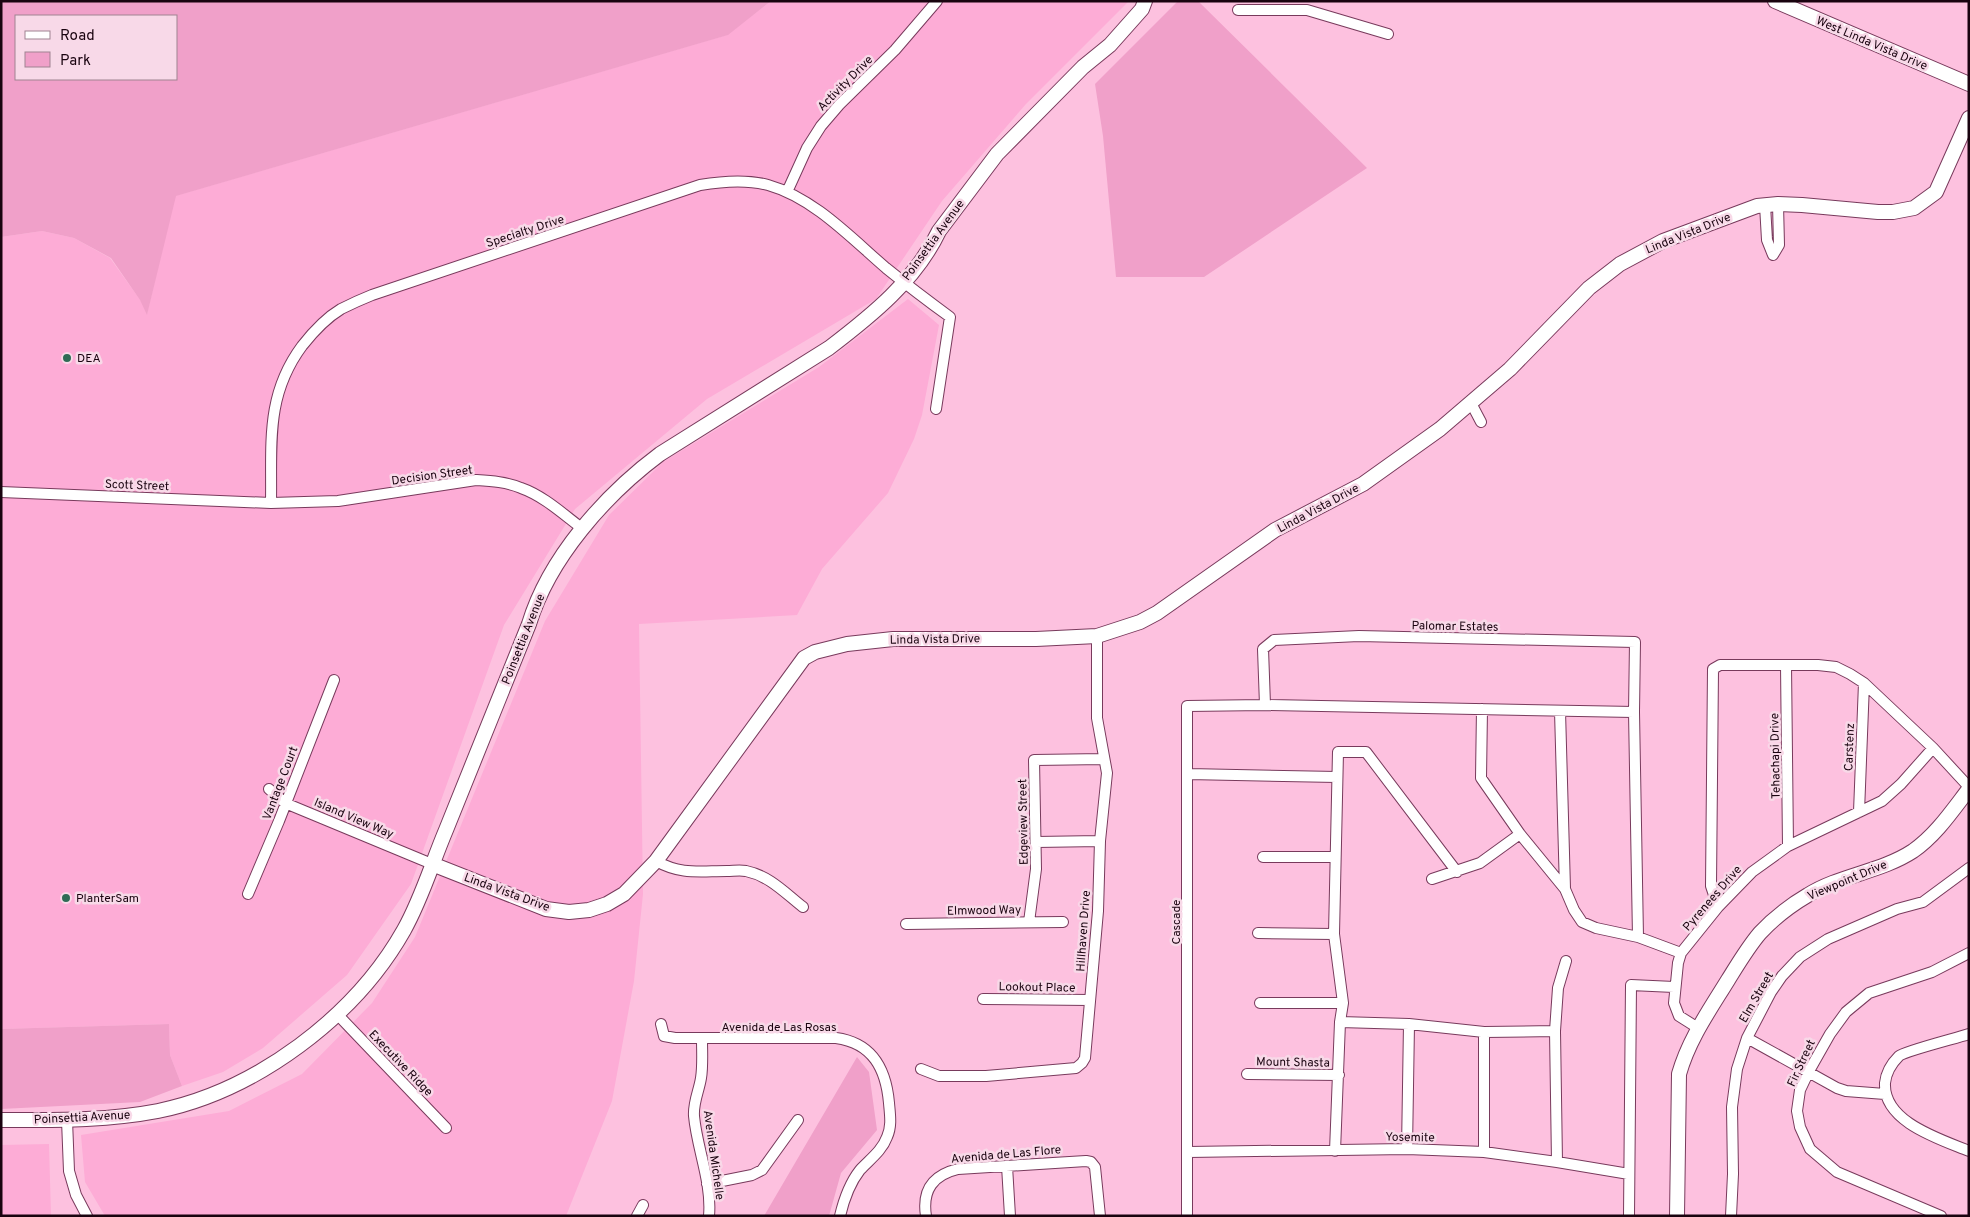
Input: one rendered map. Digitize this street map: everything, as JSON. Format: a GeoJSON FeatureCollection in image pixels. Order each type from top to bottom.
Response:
{"type":"FeatureCollection","features":[{"type":"Feature","properties":{"kind":"street","name":"Activity Drive"},"geometry":{"type":"LineString","coordinates":[[787,192],[807,148],[821,126],[895,50],[937,1]]}},
{"type":"Feature","properties":{"kind":"street","name":"Poinsettia Avenue"},"geometry":{"type":"LineString","coordinates":[[1,1120],[67,1120],[122,1117],[149,1113],[217,1093],[264,1069],[302,1044],[337,1014],[370,978],[404,930],[426,882],[529,624],[535,604],[564,553],[598,509],[637,471],[660,454],[829,348],[875,310],[914,270],[933,244],[939,231],[997,154],[1083,67],[1110,45],[1142,8],[1145,1]]}},
{"type":"Feature","properties":{"kind":"street","name":"West Linda Vista Drive"},"geometry":{"type":"LineString","coordinates":[[1775,1],[1969,84]]}},
{"type":"Feature","properties":{"kind":"street"},"geometry":{"type":"LineString","coordinates":[[1238,10],[1308,6],[1388,34]]}},
{"type":"Feature","properties":{"kind":"street","name":"Linda Vista Drive"},"geometry":{"type":"LineString","coordinates":[[432,864],[546,909],[569,912],[589,910],[607,904],[624,894],[656,861],[804,658],[815,652],[847,644],[893,639],[1036,639],[1097,636],[1140,622],[1157,613],[1275,530],[1363,484],[1440,429],[1510,369],[1589,288],[1620,264],[1663,241],[1757,206],[1772,205],[1878,212],[1893,212],[1914,208],[1936,192],[1969,118]]}},
{"type":"Feature","properties":{"kind":"street","name":"Specialty Drive"},"geometry":{"type":"LineString","coordinates":[[271,503],[272,422],[280,384],[290,363],[310,336],[330,317],[342,309],[372,295],[700,185],[720,182],[768,185],[787,192],[818,210],[903,282],[950,317],[936,409]]}},
{"type":"Feature","properties":{"kind":"street"},"geometry":{"type":"LineString","coordinates":[[1472,403],[1481,422]]}},
{"type":"Feature","properties":{"kind":"street","name":"Decision Street"},"geometry":{"type":"LineString","coordinates":[[271,503],[338,501],[476,480],[498,482],[522,488],[542,499],[583,529]]}},
{"type":"Feature","properties":{"kind":"street","name":"Scott Street"},"geometry":{"type":"LineString","coordinates":[[1,492],[271,503]]}},
{"type":"Feature","properties":{"kind":"street","name":"Hillhaven Drive"},"geometry":{"type":"LineString","coordinates":[[920,1069],[939,1076],[986,1076],[1076,1068],[1082,1064],[1085,1058],[1098,911],[1100,841],[1107,773],[1097,718],[1097,636]]}},
{"type":"Feature","properties":{"kind":"street","name":"Palomar Estates"},"geometry":{"type":"LineString","coordinates":[[1265,705],[1263,649],[1274,640],[1358,636],[1626,641],[1636,642],[1634,712]]}},
{"type":"Feature","properties":{"kind":"street"},"geometry":{"type":"LineString","coordinates":[[1718,907],[1711,886],[1713,669],[1720,665],[1818,665],[1836,668],[1864,683],[1933,748],[1969,788]]}},
{"type":"Feature","properties":{"kind":"street","name":"Tehachapi Drive"},"geometry":{"type":"LineString","coordinates":[[1786,665],[1788,846]]}},
{"type":"Feature","properties":{"kind":"street","name":"Vantage Court"},"geometry":{"type":"LineString","coordinates":[[248,894],[334,680]]}},
{"type":"Feature","properties":{"kind":"street","name":"Carstenz"},"geometry":{"type":"LineString","coordinates":[[1859,812],[1864,683]]}},
{"type":"Feature","properties":{"kind":"street"},"geometry":{"type":"LineString","coordinates":[[1265,705],[1634,712],[1638,937]]}},
{"type":"Feature","properties":{"kind":"street","name":"Cascade"},"geometry":{"type":"LineString","coordinates":[[1187,1216],[1187,706],[1265,705]]}},
{"type":"Feature","properties":{"kind":"street"},"geometry":{"type":"LineString","coordinates":[[1482,709],[1481,778],[1520,834],[1564,889],[1582,922],[1596,928],[1638,937],[1681,953]]}},
{"type":"Feature","properties":{"kind":"street"},"geometry":{"type":"LineString","coordinates":[[1560,711],[1564,889]]}},
{"type":"Feature","properties":{"kind":"street","name":"Pyrenees Drive"},"geometry":{"type":"LineString","coordinates":[[1698,1028],[1679,1016],[1674,1003],[1678,963],[1681,953],[1718,907],[1752,872],[1788,846],[1882,801],[1901,784],[1933,748]]}},
{"type":"Feature","properties":{"kind":"street"},"geometry":{"type":"LineString","coordinates":[[1335,1151],[1342,1003],[1334,934],[1338,752],[1366,752],[1457,872]]}},
{"type":"Feature","properties":{"kind":"street","name":"Edgeview Street"},"geometry":{"type":"LineString","coordinates":[[1029,922],[1036,870],[1034,760],[1104,759]]}},
{"type":"Feature","properties":{"kind":"street"},"geometry":{"type":"LineString","coordinates":[[1188,774],[1337,777]]}},
{"type":"Feature","properties":{"kind":"street","name":"Viewpoint Drive"},"geometry":{"type":"LineString","coordinates":[[1678,1216],[1679,1074],[1685,1054],[1698,1028],[1745,954],[1761,933],[1780,915],[1809,894],[1886,864],[1913,851],[1935,831],[1969,788]]}},
{"type":"Feature","properties":{"kind":"street","name":"Island View Way"},"geometry":{"type":"LineString","coordinates":[[269,789],[285,803],[432,864]]}},
{"type":"Feature","properties":{"kind":"street"},"geometry":{"type":"LineString","coordinates":[[1432,878],[1480,864],[1520,834]]}},
{"type":"Feature","properties":{"kind":"street"},"geometry":{"type":"LineString","coordinates":[[1036,842],[1100,841]]}},
{"type":"Feature","properties":{"kind":"street"},"geometry":{"type":"LineString","coordinates":[[1263,856],[1335,857]]}},
{"type":"Feature","properties":{"kind":"street"},"geometry":{"type":"LineString","coordinates":[[656,861],[668,868],[681,871],[745,871],[762,876],[781,887],[804,907]]}},
{"type":"Feature","properties":{"kind":"street","name":"Elm Street"},"geometry":{"type":"LineString","coordinates":[[1732,1215],[1732,1107],[1737,1069],[1747,1038],[1771,992],[1782,976],[1800,957],[1828,939],[1897,909],[1924,902],[1969,868]]}},
{"type":"Feature","properties":{"kind":"street","name":"Elmwood Way"},"geometry":{"type":"LineString","coordinates":[[906,924],[1063,922]]}},
{"type":"Feature","properties":{"kind":"street"},"geometry":{"type":"LineString","coordinates":[[1258,933],[1334,934]]}},
{"type":"Feature","properties":{"kind":"street","name":"Fir Street"},"geometry":{"type":"LineString","coordinates":[[1941,1216],[1837,1172],[1810,1150],[1800,1126],[1797,1110],[1800,1090],[1809,1071],[1826,1040],[1846,1012],[1869,992],[1932,972],[1969,953]]}},
{"type":"Feature","properties":{"kind":"street"},"geometry":{"type":"LineString","coordinates":[[1557,1162],[1555,1031],[1558,988],[1566,961]]}},
{"type":"Feature","properties":{"kind":"street"},"geometry":{"type":"LineString","coordinates":[[1629,1216],[1632,985],[1674,988]]}},
{"type":"Feature","properties":{"kind":"street","name":"Lookout Place"},"geometry":{"type":"LineString","coordinates":[[983,999],[1090,1000]]}},
{"type":"Feature","properties":{"kind":"street"},"geometry":{"type":"LineString","coordinates":[[1260,1002],[1342,1003]]}},
{"type":"Feature","properties":{"kind":"street","name":"Executive Ridge"},"geometry":{"type":"LineString","coordinates":[[337,1014],[446,1128]]}},
{"type":"Feature","properties":{"kind":"street"},"geometry":{"type":"LineString","coordinates":[[1340,1022],[1410,1024],[1484,1032],[1555,1031]]}},
{"type":"Feature","properties":{"kind":"street","name":"Avenida de Las Rosas"},"geometry":{"type":"LineString","coordinates":[[661,1024],[664,1036],[675,1038],[836,1038],[850,1040],[866,1050],[875,1059],[887,1084],[891,1124],[887,1138],[880,1150],[860,1170],[851,1184],[840,1216]]}},
{"type":"Feature","properties":{"kind":"street"},"geometry":{"type":"LineString","coordinates":[[1407,1149],[1410,1024]]}},
{"type":"Feature","properties":{"kind":"street","name":"Viewpoint Drive"},"geometry":{"type":"LineString","coordinates":[[1669,1216],[1670,1073],[1674,1060],[1685,1040],[1698,1028]]}},
{"type":"Feature","properties":{"kind":"street"},"geometry":{"type":"LineString","coordinates":[[1484,1032],[1484,1152]]}},
{"type":"Feature","properties":{"kind":"street"},"geometry":{"type":"LineString","coordinates":[[1969,1034],[1900,1055],[1887,1072],[1885,1094],[1898,1114],[1909,1124],[1934,1137],[1969,1151]]}},
{"type":"Feature","properties":{"kind":"street"},"geometry":{"type":"LineString","coordinates":[[1747,1038],[1809,1071],[1821,1080],[1846,1091],[1885,1094]]}},
{"type":"Feature","properties":{"kind":"street","name":"Avenida Michelle"},"geometry":{"type":"LineString","coordinates":[[702,1039],[701,1078],[695,1098],[694,1115],[710,1204],[709,1216]]}},
{"type":"Feature","properties":{"kind":"street","name":"Mount Shasta"},"geometry":{"type":"LineString","coordinates":[[1247,1074],[1339,1075]]}},
{"type":"Feature","properties":{"kind":"street"},"geometry":{"type":"LineString","coordinates":[[67,1120],[68,1171],[76,1195],[87,1216]]}},
{"type":"Feature","properties":{"kind":"street"},"geometry":{"type":"LineString","coordinates":[[707,1184],[752,1175],[762,1170],[798,1120]]}},
{"type":"Feature","properties":{"kind":"street","name":"Yosemite"},"geometry":{"type":"LineString","coordinates":[[1188,1152],[1407,1149],[1484,1152],[1629,1174]]}},
{"type":"Feature","properties":{"kind":"street","name":"Avenida de Las Flore"},"geometry":{"type":"LineString","coordinates":[[926,1216],[926,1197],[930,1186],[938,1176],[947,1172],[958,1169],[1091,1162],[1095,1167],[1100,1216]]}},
{"type":"Feature","properties":{"kind":"street"},"geometry":{"type":"LineString","coordinates":[[1008,1166],[1010,1216]]}},
{"type":"Feature","properties":{"kind":"street"},"geometry":{"type":"LineString","coordinates":[[637,1216],[643,1205]]}},
{"type":"Feature","properties":{"kind":"shaded area"},"geometry":{"type":"Polygon","coordinates":[[[771,1],[1129,1],[1026,104],[942,201],[876,299],[707,399],[575,509],[504,625],[411,884],[347,975],[263,1048],[223,1072],[182,1086],[170,1055],[169,1024],[1,1029],[1,237],[42,231],[74,238],[110,258],[141,301],[147,314],[175,196],[727,35],[771,1]]]}},
{"type":"Feature","properties":{"kind":"shaded area"},"geometry":{"type":"Polygon","coordinates":[[[908,299],[939,325],[922,415],[914,439],[888,493],[822,569],[797,615],[639,624],[643,894],[634,981],[612,1101],[566,1216],[105,1216],[85,1182],[81,1135],[229,1111],[302,1074],[372,1003],[415,937],[545,621],[609,515],[663,462],[819,367],[908,299]]]}},
{"type":"Feature","properties":{"kind":"shaded area"},"geometry":{"type":"Polygon","coordinates":[[[49,1144],[51,1216],[1,1216],[1,1145],[49,1144]]]}},
{"type":"Feature","properties":{"kind":"green space"},"geometry":{"type":"Polygon","coordinates":[[[1,1],[771,1],[728,35],[176,196],[147,315],[140,300],[111,258],[74,238],[42,231],[1,237],[1,1]]]}},
{"type":"Feature","properties":{"kind":"green space"},"geometry":{"type":"Polygon","coordinates":[[[1178,1],[1198,1],[1367,168],[1204,277],[1116,277],[1103,136],[1095,84],[1178,1]]]}},
{"type":"Feature","properties":{"kind":"green space"},"geometry":{"type":"Polygon","coordinates":[[[169,1024],[170,1055],[182,1086],[140,1102],[1,1109],[1,1029],[169,1024]]]}},
{"type":"Feature","properties":{"kind":"green space"},"geometry":{"type":"Polygon","coordinates":[[[857,1057],[869,1072],[877,1130],[841,1173],[829,1216],[764,1216],[857,1057]]]}},
{"type":"Feature","properties":{"kind":"place","name":"DEA"},"geometry":{"type":"Point","coordinates":[67,358]}},
{"type":"Feature","properties":{"kind":"place","name":"PlanterSam"},"geometry":{"type":"Point","coordinates":[66,898]}}]}
